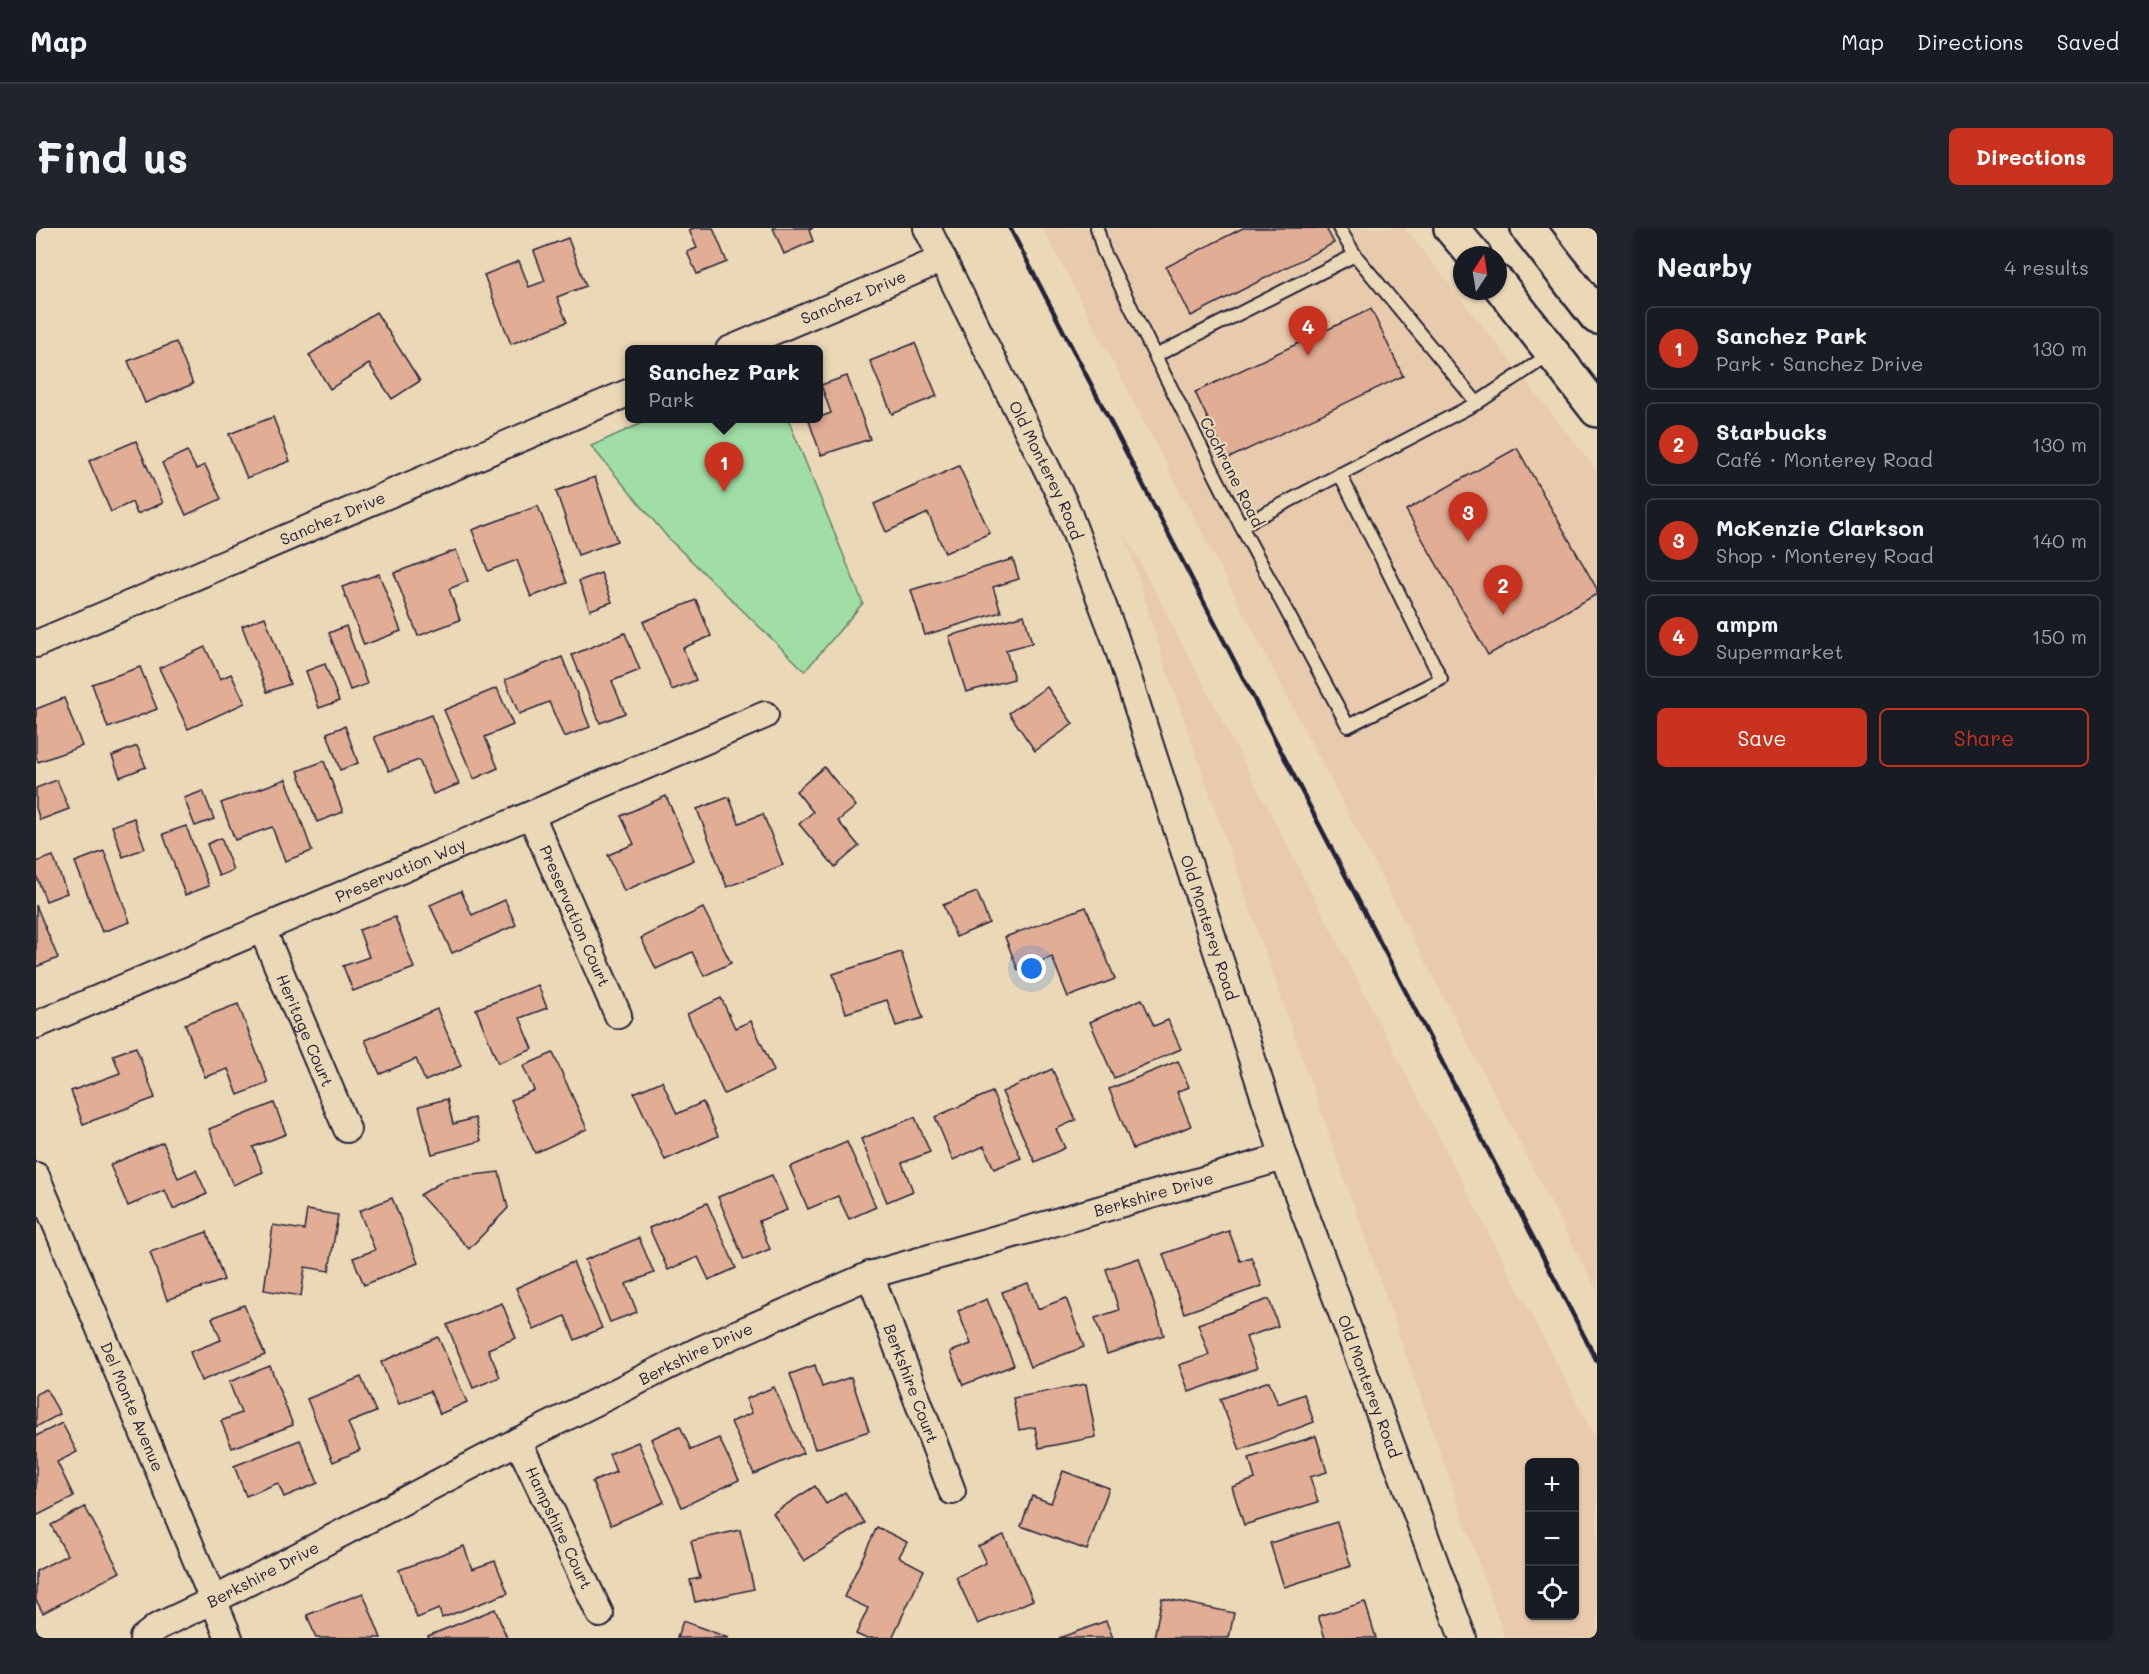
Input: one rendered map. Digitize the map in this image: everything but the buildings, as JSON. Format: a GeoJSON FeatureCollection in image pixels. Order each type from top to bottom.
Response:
{"type":"FeatureCollection","features":[{"type":"Feature","properties":{"kind":"main road"},"geometry":{"type":"LineString","coordinates":[[1451,228],[1466,246]]}},
{"type":"Feature","properties":{"kind":"main road"},"geometry":{"type":"LineString","coordinates":[[1528,228],[1597,317]]}},
{"type":"Feature","properties":{"kind":"main road"},"geometry":{"type":"LineString","coordinates":[[1507,294],[1597,410]]}},
{"type":"Feature","properties":{"kind":"street","name":"Old Monterey Road"},"geometry":{"type":"LineString","coordinates":[[927,228],[1065,505],[1115,639],[1284,1157],[1463,1638]]}},
{"type":"Feature","properties":{"kind":"street","name":"Sanchez Drive"},"geometry":{"type":"LineString","coordinates":[[741,345],[943,259]]}},
{"type":"Feature","properties":{"kind":"street","name":"Sanchez Drive"},"geometry":{"type":"LineString","coordinates":[[36,644],[625,394]]}},
{"type":"Feature","properties":{"kind":"street","name":"Preservation Way"},"geometry":{"type":"LineString","coordinates":[[36,1025],[765,715]]}},
{"type":"Feature","properties":{"kind":"street","name":"Preservation Court"},"geometry":{"type":"LineString","coordinates":[[531,815],[618,1016]]}},
{"type":"Feature","properties":{"kind":"street","name":"Heritage Court"},"geometry":{"type":"LineString","coordinates":[[262,929],[347,1129]]}},
{"type":"Feature","properties":{"kind":"street","name":"Berkshire Drive"},"geometry":{"type":"LineString","coordinates":[[143,1638],[157,1627],[700,1350],[870,1275],[1284,1157]]}},
{"type":"Feature","properties":{"kind":"street","name":"Del Monte Avenue"},"geometry":{"type":"LineString","coordinates":[[36,1176],[229,1638]]}},
{"type":"Feature","properties":{"kind":"street","name":"Berkshire Court"},"geometry":{"type":"LineString","coordinates":[[870,1275],[952,1491]]}},
{"type":"Feature","properties":{"kind":"street","name":"Hampshire Court"},"geometry":{"type":"LineString","coordinates":[[518,1441],[600,1614]]}},
{"type":"Feature","properties":{"kind":"lane","name":"Cochrane Road"},"geometry":{"type":"LineString","coordinates":[[1097,228],[1103,250],[1155,356],[1241,526],[1348,726],[1441,679],[1340,474]]}},
{"type":"Feature","properties":{"kind":"lane"},"geometry":{"type":"LineString","coordinates":[[1339,228],[1355,255],[1477,403]]}},
{"type":"Feature","properties":{"kind":"lane"},"geometry":{"type":"LineString","coordinates":[[1155,356],[1355,255]]}},
{"type":"Feature","properties":{"kind":"lane"},"geometry":{"type":"LineString","coordinates":[[1241,526],[1477,403],[1553,352]]}},
{"type":"Feature","properties":{"kind":"shaded area"},"geometry":{"type":"Polygon","coordinates":[[[1043,228],[1405,228],[1453,289],[1453,300],[1462,300],[1597,471],[1597,1291],[1043,228]]]}},
{"type":"Feature","properties":{"kind":"shaded area"},"geometry":{"type":"Polygon","coordinates":[[[1126,536],[1597,1441],[1597,1638],[1505,1638],[1162,657],[1126,536]]]}},
{"type":"Feature","properties":{"kind":"green space"},"geometry":{"type":"Polygon","coordinates":[[[642,423],[790,423],[863,603],[805,671],[669,539],[591,446],[642,423]]]}},
{"type":"Feature","properties":{"kind":"railway"},"geometry":{"type":"LineString","coordinates":[[1010,228],[1597,1361]]}},
{"type":"Feature","properties":{"kind":"place","name":"ampm"},"geometry":{"type":"Point","coordinates":[1308,356]}},
{"type":"Feature","properties":{"kind":"place","name":"Sanchez Park"},"geometry":{"type":"Point","coordinates":[724,492]}},
{"type":"Feature","properties":{"kind":"place","name":"McKenzie Clarkson"},"geometry":{"type":"Point","coordinates":[1468,542]}},
{"type":"Feature","properties":{"kind":"place","name":"Starbucks"},"geometry":{"type":"Point","coordinates":[1503,615]}}]}
